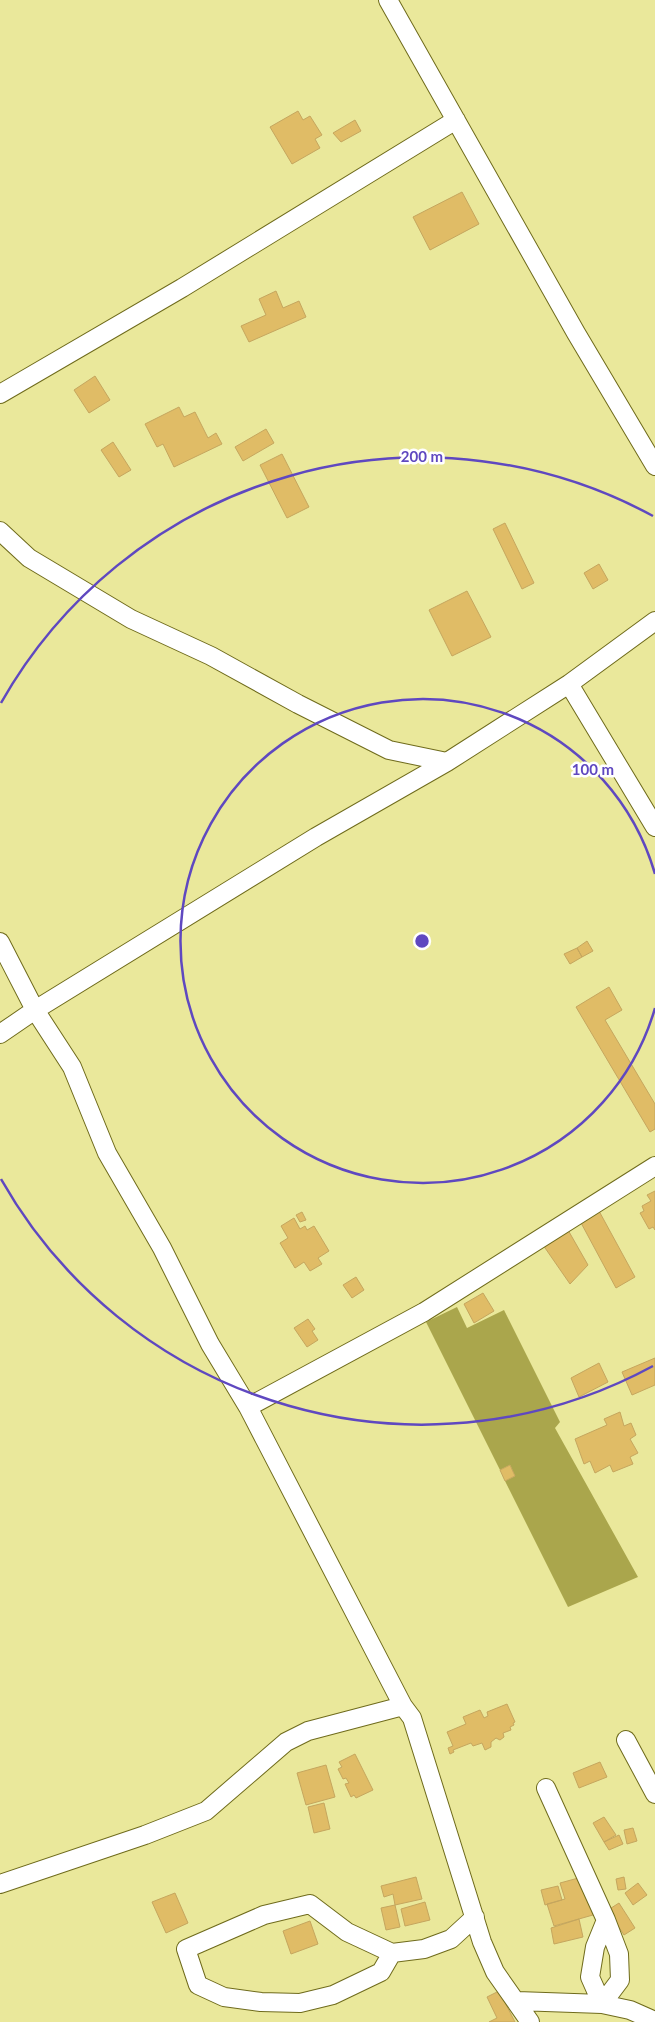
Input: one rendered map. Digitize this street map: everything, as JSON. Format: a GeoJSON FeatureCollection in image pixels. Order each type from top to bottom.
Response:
{"type":"FeatureCollection","features":[{"type":"Feature","properties":{"kind":"street"},"geometry":{"type":"LineString","coordinates":[[388,0],[576,332],[655,466]]}},
{"type":"Feature","properties":{"kind":"street"},"geometry":{"type":"LineString","coordinates":[[0,394],[182,288],[456,120]]}},
{"type":"Feature","properties":{"kind":"street"},"geometry":{"type":"LineString","coordinates":[[0,531],[29,558],[131,618],[211,656],[298,704],[389,750],[447,762]]}},
{"type":"Feature","properties":{"kind":"street"},"geometry":{"type":"LineString","coordinates":[[0,1034],[35,1010],[316,837],[447,762],[569,684],[655,621]]}},
{"type":"Feature","properties":{"kind":"street"},"geometry":{"type":"LineString","coordinates":[[569,684],[655,827]]}},
{"type":"Feature","properties":{"kind":"street"},"geometry":{"type":"LineString","coordinates":[[0,942],[35,1010],[72,1067],[107,1153],[162,1248],[210,1344],[248,1407],[403,1706],[412,1718],[482,1942],[495,1972],[530,2022]]}},
{"type":"Feature","properties":{"kind":"street"},"geometry":{"type":"LineString","coordinates":[[248,1407],[424,1312],[655,1166]]}},
{"type":"Feature","properties":{"kind":"street"},"geometry":{"type":"LineString","coordinates":[[0,1884],[145,1835],[206,1811],[286,1742],[308,1731],[403,1706]]}},
{"type":"Feature","properties":{"kind":"street"},"geometry":{"type":"LineString","coordinates":[[626,1740],[655,1794]]}},
{"type":"Feature","properties":{"kind":"street"},"geometry":{"type":"LineString","coordinates":[[546,1788],[606,1920],[619,1954],[620,1980],[602,2004]]}},
{"type":"Feature","properties":{"kind":"street"},"geometry":{"type":"LineString","coordinates":[[392,1953],[381,1972],[333,1995],[300,2004],[260,2002],[224,1997],[198,1985],[186,1949],[264,1915],[310,1904],[347,1932],[392,1953],[424,1949],[451,1939],[475,1918]]}},
{"type":"Feature","properties":{"kind":"street"},"geometry":{"type":"LineString","coordinates":[[602,2004],[590,1977],[595,1947],[606,1920]]}},
{"type":"Feature","properties":{"kind":"street"},"geometry":{"type":"LineString","coordinates":[[516,2001],[602,2004],[630,2010],[655,2021]]}},
{"type":"Feature","properties":{"kind":"shaded area"},"geometry":{"type":"Polygon","coordinates":[[[457,1307],[467,1328],[504,1310],[560,1422],[555,1428],[638,1577],[568,1607],[505,1481],[515,1476],[510,1465],[500,1470],[426,1322],[457,1307]]]}},
{"type":"Feature","properties":{"kind":"building"},"geometry":{"type":"Polygon","coordinates":[[[298,111],[303,120],[310,116],[322,135],[315,139],[320,148],[292,164],[270,127],[298,111]]]}},
{"type":"Feature","properties":{"kind":"building"},"geometry":{"type":"Polygon","coordinates":[[[355,120],[361,131],[341,142],[333,133],[355,120]]]}},
{"type":"Feature","properties":{"kind":"building"},"geometry":{"type":"Polygon","coordinates":[[[462,192],[479,224],[430,250],[413,217],[462,192]]]}},
{"type":"Feature","properties":{"kind":"building"},"geometry":{"type":"Polygon","coordinates":[[[276,291],[283,308],[299,301],[306,317],[249,342],[241,326],[266,315],[259,299],[276,291]]]}},
{"type":"Feature","properties":{"kind":"building"},"geometry":{"type":"Polygon","coordinates":[[[95,376],[110,400],[89,413],[74,390],[95,376]]]}},
{"type":"Feature","properties":{"kind":"building"},"geometry":{"type":"Polygon","coordinates":[[[179,407],[184,417],[195,412],[208,438],[216,433],[222,444],[174,467],[163,444],[157,447],[145,424],[179,407]]]}},
{"type":"Feature","properties":{"kind":"building"},"geometry":{"type":"Polygon","coordinates":[[[266,429],[274,443],[243,461],[235,447],[266,429]]]}},
{"type":"Feature","properties":{"kind":"building"},"geometry":{"type":"Polygon","coordinates":[[[113,442],[131,470],[119,477],[101,450],[113,442]]]}},
{"type":"Feature","properties":{"kind":"building"},"geometry":{"type":"Polygon","coordinates":[[[282,454],[309,507],[287,518],[260,465],[282,454]]]}},
{"type":"Feature","properties":{"kind":"building"},"geometry":{"type":"Polygon","coordinates":[[[505,523],[534,583],[522,589],[493,529],[505,523]]]}},
{"type":"Feature","properties":{"kind":"building"},"geometry":{"type":"Polygon","coordinates":[[[599,564],[608,580],[593,589],[584,573],[599,564]]]}},
{"type":"Feature","properties":{"kind":"building"},"geometry":{"type":"Polygon","coordinates":[[[467,591],[491,637],[452,656],[429,610],[467,591]]]}},
{"type":"Feature","properties":{"kind":"building"},"geometry":{"type":"Polygon","coordinates":[[[587,941],[593,951],[582,957],[577,948],[587,941]]]}},
{"type":"Feature","properties":{"kind":"building"},"geometry":{"type":"Polygon","coordinates":[[[577,948],[582,957],[570,964],[564,954],[577,948]]]}},
{"type":"Feature","properties":{"kind":"building"},"geometry":{"type":"Polygon","coordinates":[[[609,987],[622,1010],[605,1020],[655,1104],[655,1129],[650,1132],[576,1007],[609,987]]]}},
{"type":"Feature","properties":{"kind":"building"},"geometry":{"type":"Polygon","coordinates":[[[655,1191],[655,1230],[653,1227],[649,1229],[640,1213],[644,1211],[642,1206],[651,1201],[647,1195],[655,1191]]]}},
{"type":"Feature","properties":{"kind":"building"},"geometry":{"type":"Polygon","coordinates":[[[599,1211],[635,1277],[616,1288],[580,1221],[599,1211]]]}},
{"type":"Feature","properties":{"kind":"building"},"geometry":{"type":"Polygon","coordinates":[[[302,1212],[306,1220],[300,1222],[296,1215],[302,1212]]]}},
{"type":"Feature","properties":{"kind":"building"},"geometry":{"type":"Polygon","coordinates":[[[294,1218],[300,1229],[305,1226],[307,1230],[314,1226],[329,1251],[318,1258],[322,1264],[310,1271],[304,1262],[295,1268],[280,1243],[288,1238],[281,1226],[294,1218]]]}},
{"type":"Feature","properties":{"kind":"building"},"geometry":{"type":"Polygon","coordinates":[[[568,1230],[588,1265],[570,1284],[543,1245],[568,1230]]]}},
{"type":"Feature","properties":{"kind":"building"},"geometry":{"type":"Polygon","coordinates":[[[356,1277],[364,1290],[352,1298],[343,1285],[356,1277]]]}},
{"type":"Feature","properties":{"kind":"building"},"geometry":{"type":"Polygon","coordinates":[[[483,1293],[494,1311],[474,1323],[464,1304],[483,1293]]]}},
{"type":"Feature","properties":{"kind":"building"},"geometry":{"type":"Polygon","coordinates":[[[308,1319],[315,1329],[312,1331],[318,1340],[307,1347],[294,1328],[308,1319]]]}},
{"type":"Feature","properties":{"kind":"building"},"geometry":{"type":"Polygon","coordinates":[[[655,1358],[655,1385],[632,1395],[622,1372],[655,1358]]]}},
{"type":"Feature","properties":{"kind":"building"},"geometry":{"type":"Polygon","coordinates":[[[599,1363],[608,1382],[579,1397],[571,1378],[599,1363]]]}},
{"type":"Feature","properties":{"kind":"building"},"geometry":{"type":"Polygon","coordinates":[[[620,1412],[624,1426],[631,1423],[636,1435],[630,1439],[638,1453],[630,1457],[633,1464],[613,1472],[610,1465],[595,1473],[590,1461],[584,1464],[575,1439],[607,1425],[604,1419],[620,1412]]]}},
{"type":"Feature","properties":{"kind":"building"},"geometry":{"type":"Polygon","coordinates":[[[510,1465],[515,1476],[505,1481],[500,1470],[510,1465]]]}},
{"type":"Feature","properties":{"kind":"building"},"geometry":{"type":"Polygon","coordinates":[[[507,1704],[515,1722],[510,1727],[511,1730],[503,1733],[504,1737],[500,1740],[496,1738],[491,1742],[491,1747],[485,1750],[482,1743],[473,1746],[471,1743],[453,1750],[454,1752],[450,1754],[448,1748],[453,1746],[447,1732],[466,1724],[463,1717],[480,1710],[484,1718],[488,1716],[487,1712],[507,1704]]]}},
{"type":"Feature","properties":{"kind":"building"},"geometry":{"type":"Polygon","coordinates":[[[355,1754],[373,1790],[356,1798],[354,1795],[351,1797],[345,1784],[349,1783],[346,1778],[343,1779],[338,1769],[342,1767],[339,1762],[355,1754]]]}},
{"type":"Feature","properties":{"kind":"building"},"geometry":{"type":"Polygon","coordinates":[[[600,1762],[607,1777],[579,1788],[573,1773],[600,1762]]]}},
{"type":"Feature","properties":{"kind":"building"},"geometry":{"type":"Polygon","coordinates":[[[326,1765],[335,1797],[306,1805],[297,1773],[326,1765]]]}},
{"type":"Feature","properties":{"kind":"building"},"geometry":{"type":"Polygon","coordinates":[[[324,1803],[330,1829],[314,1833],[308,1807],[324,1803]]]}},
{"type":"Feature","properties":{"kind":"building"},"geometry":{"type":"Polygon","coordinates":[[[604,1817],[616,1835],[604,1842],[593,1823],[604,1817]]]}},
{"type":"Feature","properties":{"kind":"building"},"geometry":{"type":"Polygon","coordinates":[[[633,1828],[637,1841],[627,1844],[624,1830],[633,1828]]]}},
{"type":"Feature","properties":{"kind":"building"},"geometry":{"type":"Polygon","coordinates":[[[619,1835],[623,1844],[609,1850],[604,1842],[619,1835]]]}},
{"type":"Feature","properties":{"kind":"building"},"geometry":{"type":"Polygon","coordinates":[[[416,1877],[422,1899],[395,1905],[393,1894],[384,1897],[381,1886],[416,1877]]]}},
{"type":"Feature","properties":{"kind":"building"},"geometry":{"type":"Polygon","coordinates":[[[582,1877],[593,1915],[554,1926],[547,1904],[565,1899],[560,1883],[582,1877]]]}},
{"type":"Feature","properties":{"kind":"building"},"geometry":{"type":"Polygon","coordinates":[[[624,1877],[626,1889],[618,1890],[616,1879],[624,1877]]]}},
{"type":"Feature","properties":{"kind":"building"},"geometry":{"type":"Polygon","coordinates":[[[638,1883],[647,1895],[633,1905],[625,1893],[638,1883]]]}},
{"type":"Feature","properties":{"kind":"building"},"geometry":{"type":"Polygon","coordinates":[[[558,1886],[562,1900],[545,1905],[541,1890],[558,1886]]]}},
{"type":"Feature","properties":{"kind":"building"},"geometry":{"type":"Polygon","coordinates":[[[175,1893],[188,1923],[166,1933],[152,1902],[175,1893]]]}},
{"type":"Feature","properties":{"kind":"building"},"geometry":{"type":"Polygon","coordinates":[[[425,1902],[430,1920],[405,1926],[401,1909],[425,1902]]]}},
{"type":"Feature","properties":{"kind":"building"},"geometry":{"type":"Polygon","coordinates":[[[619,1903],[635,1928],[624,1935],[608,1910],[619,1903]]]}},
{"type":"Feature","properties":{"kind":"building"},"geometry":{"type":"Polygon","coordinates":[[[395,1905],[400,1927],[386,1930],[381,1908],[395,1905]]]}},
{"type":"Feature","properties":{"kind":"building"},"geometry":{"type":"Polygon","coordinates":[[[579,1919],[583,1937],[554,1944],[551,1928],[579,1919]]]}},
{"type":"Feature","properties":{"kind":"building"},"geometry":{"type":"Polygon","coordinates":[[[310,1921],[318,1944],[291,1954],[283,1931],[310,1921]]]}},
{"type":"Feature","properties":{"kind":"building"},"geometry":{"type":"Polygon","coordinates":[[[499,1991],[515,2022],[489,2022],[497,2018],[487,1997],[499,1991]]]}}]}
